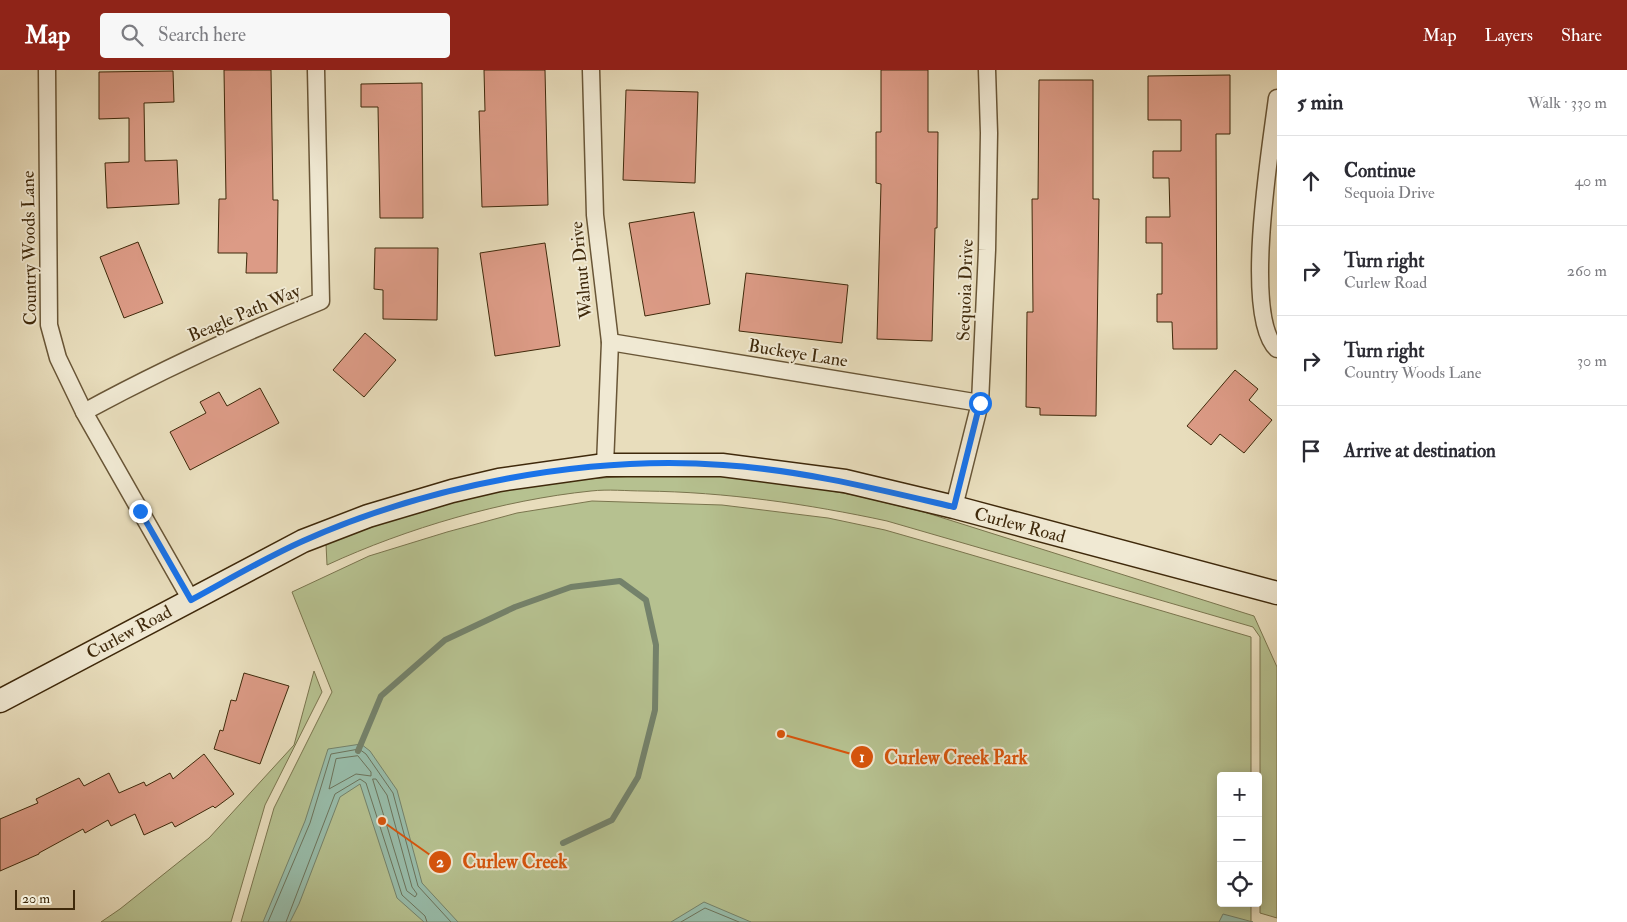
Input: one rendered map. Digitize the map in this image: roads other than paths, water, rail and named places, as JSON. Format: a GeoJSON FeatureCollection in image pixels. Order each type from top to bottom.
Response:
{"type":"FeatureCollection","features":[{"type":"Feature","properties":{"kind":"main road","name":"Curlew Road"},"geometry":{"type":"LineString","coordinates":[[0,701],[303,541],[368,516],[452,491],[499,480],[605,466],[722,465],[781,471],[845,481],[954,507],[1277,593]]}},
{"type":"Feature","properties":{"kind":"street","name":"Country Woods Lane"},"geometry":{"type":"LineString","coordinates":[[47,70],[50,325],[58,358],[84,412],[191,600]]}},
{"type":"Feature","properties":{"kind":"street","name":"Beagle Path Way"},"geometry":{"type":"LineString","coordinates":[[84,412],[139,382],[229,339],[321,301],[316,70]]}},
{"type":"Feature","properties":{"kind":"street","name":"Walnut Drive"},"geometry":{"type":"LineString","coordinates":[[591,70],[595,215],[610,342],[605,466]]}},
{"type":"Feature","properties":{"kind":"street","name":"Sequoia Drive"},"geometry":{"type":"LineString","coordinates":[[954,507],[980,403],[987,250],[987,70]]}},
{"type":"Feature","properties":{"kind":"street"},"geometry":{"type":"LineString","coordinates":[[1274,345],[1261,303],[1262,215],[1277,98]]}},
{"type":"Feature","properties":{"kind":"street","name":"Buckeye Lane"},"geometry":{"type":"LineString","coordinates":[[610,342],[980,403]]}},
{"type":"Feature","properties":{"kind":"water"},"geometry":{"type":"Polygon","coordinates":[[[361,744],[370,751],[397,790],[422,883],[458,922],[424,922],[397,898],[360,784],[340,797],[299,904],[290,922],[263,922],[305,821],[328,749],[361,744]]]}},
{"type":"Feature","properties":{"kind":"water"},"geometry":{"type":"Polygon","coordinates":[[[704,902],[751,922],[671,922],[704,902]]]}},
{"type":"Feature","properties":{"kind":"water"},"geometry":{"type":"Polygon","coordinates":[[[1223,914],[1253,922],[1219,922],[1223,914]]]}},
{"type":"Feature","properties":{"kind":"waterway"},"geometry":{"type":"LineString","coordinates":[[358,751],[381,696],[445,640],[515,607],[571,587],[620,581],[646,600],[656,645],[655,710],[638,777],[612,820],[563,843]]}},
{"type":"Feature","properties":{"kind":"place","name":"Curlew Creek Park"},"geometry":{"type":"Point","coordinates":[781,734]}},
{"type":"Feature","properties":{"kind":"place","name":"Curlew Creek"},"geometry":{"type":"Point","coordinates":[382,821]}}]}
